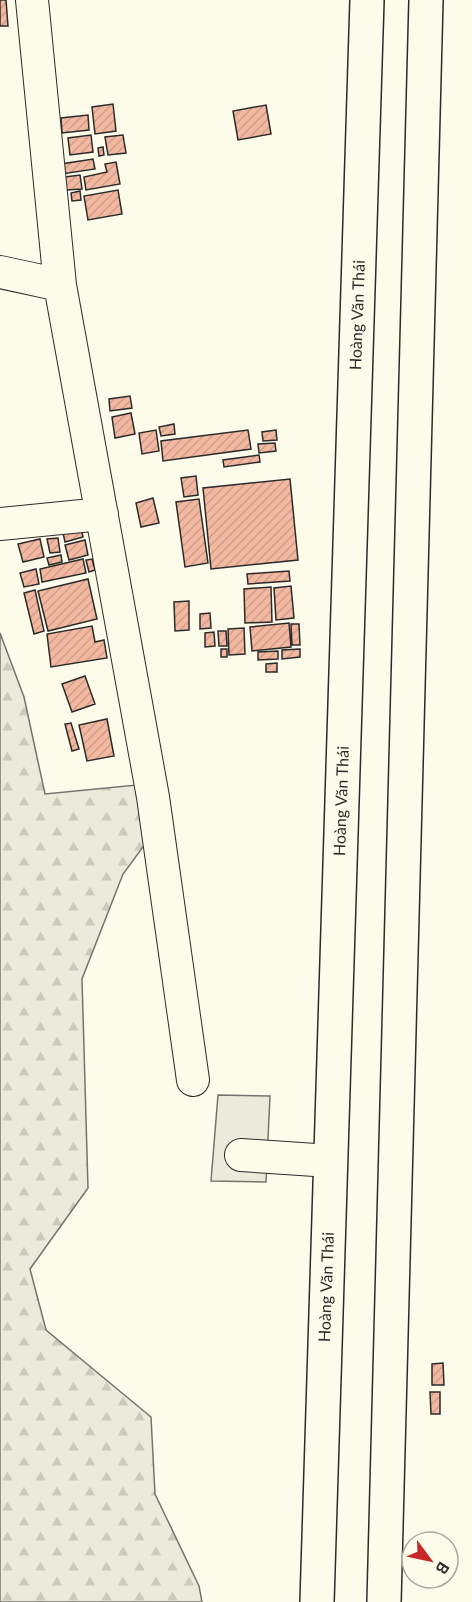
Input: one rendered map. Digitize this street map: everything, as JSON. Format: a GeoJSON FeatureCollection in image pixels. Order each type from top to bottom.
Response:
{"type":"FeatureCollection","features":[{"type":"Feature","properties":{"kind":"main road","name":"Hoàng Văn Thái"},"geometry":{"type":"LineString","coordinates":[[317,1602],[366,0]]}},
{"type":"Feature","properties":{"kind":"main road"},"geometry":{"type":"LineString","coordinates":[[384,1602],[426,0]]}},
{"type":"Feature","properties":{"kind":"street"},"geometry":{"type":"LineString","coordinates":[[32,0],[60,285],[153,797],[193,1080]]}},
{"type":"Feature","properties":{"kind":"street"},"geometry":{"type":"LineString","coordinates":[[0,272],[60,285]]}},
{"type":"Feature","properties":{"kind":"street"},"geometry":{"type":"LineString","coordinates":[[0,524],[102,514]]}},
{"type":"Feature","properties":{"kind":"street"},"geometry":{"type":"LineString","coordinates":[[241,1155],[330,1161]]}},
{"type":"Feature","properties":{"kind":"green space"},"geometry":{"type":"Polygon","coordinates":[[[0,633],[24,697],[45,794],[137,785],[157,828],[123,874],[82,979],[88,1188],[30,1269],[46,1330],[151,1417],[155,1494],[199,1586],[202,1602],[0,1602],[0,633]]]}},
{"type":"Feature","properties":{"kind":"shaded area"},"geometry":{"type":"Polygon","coordinates":[[[218,1095],[270,1096],[266,1182],[211,1181],[218,1095]]]}},
{"type":"Feature","properties":{"kind":"building"},"geometry":{"type":"Polygon","coordinates":[[[0,0],[6,0],[8,26],[0,26],[0,0]]]}},
{"type":"Feature","properties":{"kind":"building"},"geometry":{"type":"Polygon","coordinates":[[[113,104],[116,131],[95,134],[92,107],[113,104]]]}},
{"type":"Feature","properties":{"kind":"building"},"geometry":{"type":"Polygon","coordinates":[[[266,105],[271,134],[238,140],[233,111],[266,105]]]}},
{"type":"Feature","properties":{"kind":"building"},"geometry":{"type":"Polygon","coordinates":[[[88,115],[89,130],[62,133],[61,118],[88,115]]]}},
{"type":"Feature","properties":{"kind":"building"},"geometry":{"type":"Polygon","coordinates":[[[91,135],[93,152],[70,155],[68,138],[91,135]]]}},
{"type":"Feature","properties":{"kind":"building"},"geometry":{"type":"Polygon","coordinates":[[[123,135],[126,153],[108,155],[105,137],[123,135]]]}},
{"type":"Feature","properties":{"kind":"building"},"geometry":{"type":"Polygon","coordinates":[[[103,147],[104,155],[99,156],[98,148],[103,147]]]}},
{"type":"Feature","properties":{"kind":"building"},"geometry":{"type":"Polygon","coordinates":[[[93,159],[95,169],[62,174],[61,164],[93,159]]]}},
{"type":"Feature","properties":{"kind":"building"},"geometry":{"type":"Polygon","coordinates":[[[116,162],[120,184],[86,190],[84,177],[107,172],[105,164],[116,162]]]}},
{"type":"Feature","properties":{"kind":"building"},"geometry":{"type":"Polygon","coordinates":[[[80,175],[82,189],[66,190],[65,177],[80,175]]]}},
{"type":"Feature","properties":{"kind":"building"},"geometry":{"type":"Polygon","coordinates":[[[118,190],[122,214],[88,220],[84,196],[118,190]]]}},
{"type":"Feature","properties":{"kind":"building"},"geometry":{"type":"Polygon","coordinates":[[[80,191],[81,200],[72,201],[71,193],[80,191]]]}},
{"type":"Feature","properties":{"kind":"building"},"geometry":{"type":"Polygon","coordinates":[[[130,396],[132,408],[110,411],[109,399],[130,396]]]}},
{"type":"Feature","properties":{"kind":"building"},"geometry":{"type":"Polygon","coordinates":[[[131,413],[135,434],[115,438],[112,417],[131,413]]]}},
{"type":"Feature","properties":{"kind":"building"},"geometry":{"type":"Polygon","coordinates":[[[174,424],[175,434],[161,436],[159,427],[174,424]]]}},
{"type":"Feature","properties":{"kind":"building"},"geometry":{"type":"Polygon","coordinates":[[[156,430],[159,451],[142,454],[139,433],[156,430]]]}},
{"type":"Feature","properties":{"kind":"building"},"geometry":{"type":"Polygon","coordinates":[[[248,430],[251,449],[163,461],[161,441],[248,430]]]}},
{"type":"Feature","properties":{"kind":"building"},"geometry":{"type":"Polygon","coordinates":[[[276,430],[277,440],[263,441],[262,432],[276,430]]]}},
{"type":"Feature","properties":{"kind":"building"},"geometry":{"type":"Polygon","coordinates":[[[275,443],[276,451],[259,453],[258,444],[275,443]]]}},
{"type":"Feature","properties":{"kind":"building"},"geometry":{"type":"Polygon","coordinates":[[[259,455],[260,462],[224,467],[223,460],[259,455]]]}},
{"type":"Feature","properties":{"kind":"building"},"geometry":{"type":"Polygon","coordinates":[[[196,476],[198,495],[184,497],[181,478],[196,476]]]}},
{"type":"Feature","properties":{"kind":"building"},"geometry":{"type":"Polygon","coordinates":[[[290,479],[298,560],[211,569],[203,488],[290,479]]]}},
{"type":"Feature","properties":{"kind":"building"},"geometry":{"type":"Polygon","coordinates":[[[153,498],[159,523],[141,527],[136,503],[153,498]]]}},
{"type":"Feature","properties":{"kind":"building"},"geometry":{"type":"Polygon","coordinates":[[[199,499],[208,563],[185,567],[176,502],[199,499]]]}},
{"type":"Feature","properties":{"kind":"building"},"geometry":{"type":"Polygon","coordinates":[[[81,528],[83,537],[65,542],[63,533],[81,528]]]}},
{"type":"Feature","properties":{"kind":"building"},"geometry":{"type":"Polygon","coordinates":[[[58,538],[60,552],[50,553],[47,539],[58,538]]]}},
{"type":"Feature","properties":{"kind":"building"},"geometry":{"type":"Polygon","coordinates":[[[40,539],[44,557],[23,562],[18,544],[40,539]]]}},
{"type":"Feature","properties":{"kind":"building"},"geometry":{"type":"Polygon","coordinates":[[[85,540],[88,555],[69,560],[65,545],[85,540]]]}},
{"type":"Feature","properties":{"kind":"building"},"geometry":{"type":"Polygon","coordinates":[[[61,555],[62,562],[49,565],[47,558],[61,555]]]}},
{"type":"Feature","properties":{"kind":"building"},"geometry":{"type":"Polygon","coordinates":[[[83,559],[86,573],[42,582],[40,569],[83,559]]]}},
{"type":"Feature","properties":{"kind":"building"},"geometry":{"type":"Polygon","coordinates":[[[92,559],[95,570],[89,572],[86,560],[92,559]]]}},
{"type":"Feature","properties":{"kind":"building"},"geometry":{"type":"Polygon","coordinates":[[[36,569],[39,584],[24,587],[20,573],[36,569]]]}},
{"type":"Feature","properties":{"kind":"building"},"geometry":{"type":"Polygon","coordinates":[[[289,571],[290,581],[248,584],[247,574],[289,571]]]}},
{"type":"Feature","properties":{"kind":"building"},"geometry":{"type":"Polygon","coordinates":[[[88,579],[97,619],[48,631],[38,591],[88,579]]]}},
{"type":"Feature","properties":{"kind":"building"},"geometry":{"type":"Polygon","coordinates":[[[291,586],[294,618],[276,620],[274,588],[291,586]]]}},
{"type":"Feature","properties":{"kind":"building"},"geometry":{"type":"Polygon","coordinates":[[[271,587],[272,622],[245,623],[244,589],[271,587]]]}},
{"type":"Feature","properties":{"kind":"building"},"geometry":{"type":"Polygon","coordinates":[[[35,590],[44,631],[34,634],[24,593],[35,590]]]}},
{"type":"Feature","properties":{"kind":"building"},"geometry":{"type":"Polygon","coordinates":[[[189,601],[189,630],[175,631],[174,602],[189,601]]]}},
{"type":"Feature","properties":{"kind":"building"},"geometry":{"type":"Polygon","coordinates":[[[210,613],[211,628],[200,629],[200,614],[210,613]]]}},
{"type":"Feature","properties":{"kind":"building"},"geometry":{"type":"Polygon","coordinates":[[[289,623],[291,647],[252,651],[250,627],[289,623]]]}},
{"type":"Feature","properties":{"kind":"building"},"geometry":{"type":"Polygon","coordinates":[[[291,624],[299,624],[300,645],[292,645],[291,624]]]}},
{"type":"Feature","properties":{"kind":"building"},"geometry":{"type":"Polygon","coordinates":[[[92,626],[95,642],[104,640],[107,658],[51,667],[47,634],[92,626]]]}},
{"type":"Feature","properties":{"kind":"building"},"geometry":{"type":"Polygon","coordinates":[[[244,628],[245,654],[229,655],[228,629],[244,628]]]}},
{"type":"Feature","properties":{"kind":"building"},"geometry":{"type":"Polygon","coordinates":[[[218,631],[226,631],[227,646],[219,646],[218,631]]]}},
{"type":"Feature","properties":{"kind":"building"},"geometry":{"type":"Polygon","coordinates":[[[214,632],[215,646],[205,647],[205,633],[214,632]]]}},
{"type":"Feature","properties":{"kind":"building"},"geometry":{"type":"Polygon","coordinates":[[[221,649],[227,649],[227,657],[221,657],[221,649]]]}},
{"type":"Feature","properties":{"kind":"building"},"geometry":{"type":"Polygon","coordinates":[[[300,649],[300,657],[282,659],[282,650],[300,649]]]}},
{"type":"Feature","properties":{"kind":"building"},"geometry":{"type":"Polygon","coordinates":[[[278,651],[278,659],[258,660],[258,652],[278,651]]]}},
{"type":"Feature","properties":{"kind":"building"},"geometry":{"type":"Polygon","coordinates":[[[277,663],[277,672],[266,672],[266,664],[277,663]]]}},
{"type":"Feature","properties":{"kind":"building"},"geometry":{"type":"Polygon","coordinates":[[[85,676],[95,704],[72,712],[62,684],[85,676]]]}},
{"type":"Feature","properties":{"kind":"building"},"geometry":{"type":"Polygon","coordinates":[[[107,719],[114,756],[87,761],[79,725],[107,719]]]}},
{"type":"Feature","properties":{"kind":"building"},"geometry":{"type":"Polygon","coordinates":[[[71,723],[79,749],[72,751],[65,724],[71,723]]]}},
{"type":"Feature","properties":{"kind":"building"},"geometry":{"type":"Polygon","coordinates":[[[443,1363],[444,1385],[432,1385],[432,1364],[443,1363]]]}},
{"type":"Feature","properties":{"kind":"building"},"geometry":{"type":"Polygon","coordinates":[[[430,1392],[440,1392],[440,1414],[431,1414],[430,1392]]]}}]}
